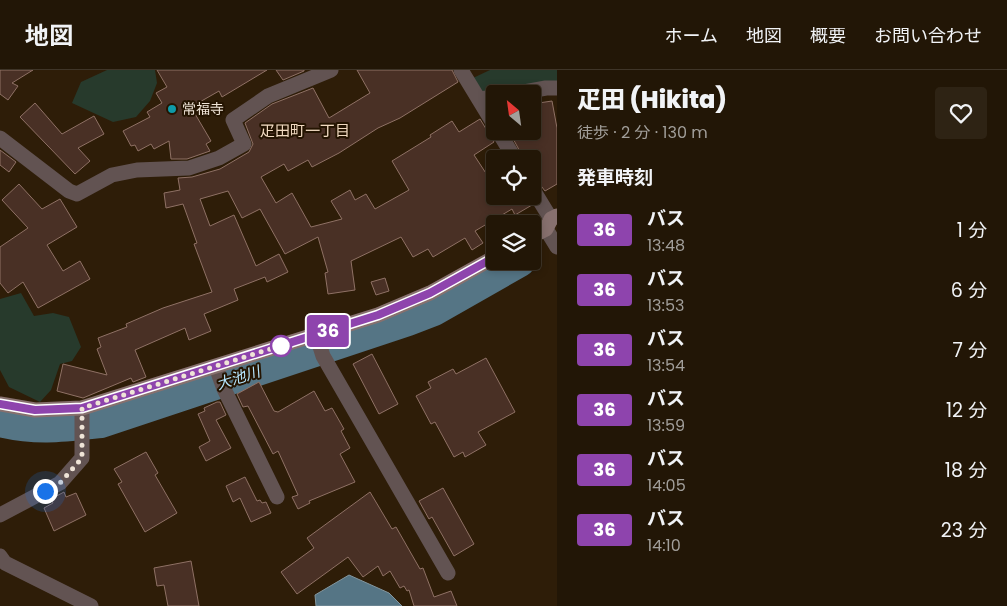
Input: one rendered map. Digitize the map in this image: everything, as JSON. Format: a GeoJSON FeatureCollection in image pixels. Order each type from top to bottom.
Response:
{"type":"FeatureCollection","features":[{"type":"Feature","properties":{"kind":"street"},"geometry":{"type":"LineString","coordinates":[[0,138],[62,186],[77,194],[112,175],[136,170],[189,168],[219,158],[244,144],[233,120],[268,96],[332,70]]}},
{"type":"Feature","properties":{"kind":"street"},"geometry":{"type":"LineString","coordinates":[[461,70],[486,112]]}},
{"type":"Feature","properties":{"kind":"street"},"geometry":{"type":"LineString","coordinates":[[541,89],[557,88]]}},
{"type":"Feature","properties":{"kind":"street"},"geometry":{"type":"LineString","coordinates":[[541,95],[557,96]]}},
{"type":"Feature","properties":{"kind":"street"},"geometry":{"type":"LineString","coordinates":[[478,99],[486,98]]}},
{"type":"Feature","properties":{"kind":"street"},"geometry":{"type":"LineString","coordinates":[[539,205],[557,247]]}},
{"type":"Feature","properties":{"kind":"street"},"geometry":{"type":"LineString","coordinates":[[0,404],[35,410],[82,408],[217,370],[378,315],[430,293],[486,262]]}},
{"type":"Feature","properties":{"kind":"street"},"geometry":{"type":"LineString","coordinates":[[317,337],[323,356],[448,573]]}},
{"type":"Feature","properties":{"kind":"street"},"geometry":{"type":"LineString","coordinates":[[217,370],[224,389],[277,497]]}},
{"type":"Feature","properties":{"kind":"street"},"geometry":{"type":"LineString","coordinates":[[0,515],[60,483],[82,458],[82,408]]}},
{"type":"Feature","properties":{"kind":"street"},"geometry":{"type":"LineString","coordinates":[[0,556],[5,564],[91,606]]}},
{"type":"Feature","properties":{"kind":"green space"},"geometry":{"type":"Polygon","coordinates":[[[107,70],[155,70],[157,83],[150,101],[136,117],[113,122],[72,103],[81,82],[107,70]]]}},
{"type":"Feature","properties":{"kind":"green space"},"geometry":{"type":"Polygon","coordinates":[[[490,70],[557,70],[557,85],[486,85],[486,93],[482,94],[473,78],[490,70]]]}},
{"type":"Feature","properties":{"kind":"green space"},"geometry":{"type":"Polygon","coordinates":[[[21,293],[34,316],[53,313],[69,317],[81,347],[72,361],[60,364],[51,390],[40,402],[9,387],[0,370],[0,299],[21,293]]]}},
{"type":"Feature","properties":{"kind":"water"},"geometry":{"type":"Polygon","coordinates":[[[349,575],[389,593],[402,606],[316,606],[315,595],[349,575]]]}},
{"type":"Feature","properties":{"kind":"building"},"geometry":{"type":"Polygon","coordinates":[[[0,70],[33,70],[12,83],[18,86],[8,100],[0,94],[0,70]]]}},
{"type":"Feature","properties":{"kind":"building","name":"常福寺"},"geometry":{"type":"Polygon","coordinates":[[[157,70],[267,70],[222,97],[219,91],[191,107],[211,141],[206,144],[210,151],[187,159],[171,159],[169,141],[154,149],[151,144],[138,151],[135,145],[131,146],[123,131],[150,117],[147,112],[162,103],[156,93],[167,87],[157,70]]]}},
{"type":"Feature","properties":{"kind":"building"},"geometry":{"type":"Polygon","coordinates":[[[276,70],[304,70],[304,71],[283,80],[276,70]]]}},
{"type":"Feature","properties":{"kind":"building"},"geometry":{"type":"Polygon","coordinates":[[[357,70],[452,70],[458,82],[400,118],[378,128],[339,153],[312,167],[308,160],[288,171],[284,164],[261,177],[276,203],[292,193],[311,227],[342,219],[331,201],[350,190],[355,200],[366,194],[375,209],[409,190],[392,161],[431,137],[430,135],[452,121],[459,132],[480,119],[486,129],[486,140],[493,140],[494,142],[474,155],[486,173],[486,205],[532,205],[515,215],[512,209],[502,215],[486,215],[486,224],[475,231],[483,243],[472,250],[465,238],[433,257],[428,249],[413,257],[401,237],[351,261],[355,290],[328,294],[325,273],[328,272],[318,237],[285,254],[260,209],[242,218],[228,191],[200,199],[210,226],[234,215],[256,266],[279,254],[288,272],[267,282],[265,277],[234,289],[238,300],[204,314],[211,331],[189,340],[185,328],[135,350],[146,377],[133,382],[131,378],[83,398],[57,391],[63,364],[107,375],[97,349],[101,347],[98,338],[127,327],[126,324],[163,308],[212,292],[194,244],[197,243],[183,204],[166,208],[164,193],[180,190],[178,178],[192,177],[220,169],[249,152],[253,144],[245,123],[272,104],[313,88],[329,118],[370,93],[357,70]]]}},
{"type":"Feature","properties":{"kind":"building"},"geometry":{"type":"Polygon","coordinates":[[[552,101],[557,128],[557,184],[545,191],[541,186],[541,150],[519,150],[514,140],[541,140],[541,103],[552,101]]]}},
{"type":"Feature","properties":{"kind":"building"},"geometry":{"type":"Polygon","coordinates":[[[35,103],[62,134],[94,116],[104,134],[78,148],[90,161],[75,174],[20,117],[35,103]]]}},
{"type":"Feature","properties":{"kind":"building"},"geometry":{"type":"Polygon","coordinates":[[[0,150],[16,162],[9,172],[0,165],[0,150]]]}},
{"type":"Feature","properties":{"kind":"building"},"geometry":{"type":"Polygon","coordinates":[[[19,184],[42,209],[60,199],[77,227],[47,245],[63,271],[80,261],[90,279],[38,308],[23,282],[8,293],[0,283],[0,247],[28,228],[2,200],[19,184]]]}},
{"type":"Feature","properties":{"kind":"building"},"geometry":{"type":"Polygon","coordinates":[[[385,278],[389,291],[376,295],[371,282],[385,278]]]}},
{"type":"Feature","properties":{"kind":"building"},"geometry":{"type":"Polygon","coordinates":[[[372,354],[398,404],[379,414],[353,364],[372,354]]]}},
{"type":"Feature","properties":{"kind":"building"},"geometry":{"type":"Polygon","coordinates":[[[486,358],[515,412],[478,432],[486,445],[465,457],[463,452],[454,457],[435,422],[431,424],[416,396],[431,388],[428,382],[453,369],[456,374],[486,358]]]}},
{"type":"Feature","properties":{"kind":"building"},"geometry":{"type":"Polygon","coordinates":[[[259,382],[274,411],[278,412],[314,391],[325,411],[332,408],[344,429],[341,431],[350,448],[340,454],[355,482],[309,501],[310,503],[298,509],[292,497],[298,495],[278,451],[273,454],[248,406],[243,407],[237,394],[259,382]]]}},
{"type":"Feature","properties":{"kind":"building"},"geometry":{"type":"Polygon","coordinates":[[[220,402],[226,415],[216,420],[231,448],[206,461],[199,447],[210,441],[198,414],[205,411],[204,408],[220,402]]]}},
{"type":"Feature","properties":{"kind":"building"},"geometry":{"type":"Polygon","coordinates":[[[146,452],[158,473],[155,475],[177,513],[145,532],[118,484],[122,482],[114,469],[146,452]]]}},
{"type":"Feature","properties":{"kind":"building"},"geometry":{"type":"Polygon","coordinates":[[[245,477],[257,501],[266,502],[271,513],[251,522],[240,498],[233,502],[226,486],[245,477]]]}},
{"type":"Feature","properties":{"kind":"building"},"geometry":{"type":"Polygon","coordinates":[[[443,488],[474,544],[454,556],[432,517],[429,519],[419,501],[443,488]]]}},
{"type":"Feature","properties":{"kind":"building"},"geometry":{"type":"Polygon","coordinates":[[[64,492],[66,497],[76,493],[86,515],[54,531],[44,508],[53,503],[51,499],[64,492]]]}},
{"type":"Feature","properties":{"kind":"building"},"geometry":{"type":"Polygon","coordinates":[[[370,492],[392,529],[396,527],[420,569],[423,568],[434,597],[451,591],[457,606],[414,606],[409,590],[407,591],[404,586],[400,588],[390,571],[383,576],[378,566],[363,577],[348,557],[297,594],[281,572],[314,548],[307,538],[370,492]]]}},
{"type":"Feature","properties":{"kind":"building"},"geometry":{"type":"Polygon","coordinates":[[[191,561],[199,606],[168,606],[164,585],[157,586],[154,568],[191,561]]]}},
{"type":"Feature","properties":{"kind":"waterway","name":"大池川"},"geometry":{"type":"LineString","coordinates":[[0,422],[26,427],[63,427],[101,423],[408,321],[434,311],[506,270]]}},
{"type":"Feature","properties":{"kind":"bus line","name":"36"},"geometry":{"type":"LineString","coordinates":[[0,404],[35,410],[82,408],[378,315],[430,293],[486,262]]}},
{"type":"Feature","properties":{"kind":"place","name":"常福寺"},"geometry":{"type":"Point","coordinates":[172,109]}},
{"type":"Feature","properties":{"kind":"district","name":"疋田町一丁目"},"geometry":{"type":"Point","coordinates":[305,131]}},
{"type":"Feature","properties":{"kind":"route"},"geometry":{"type":"LineString","coordinates":[[45,491],[60,483],[82,458],[82,408],[283,345],[281,346]]}}]}
